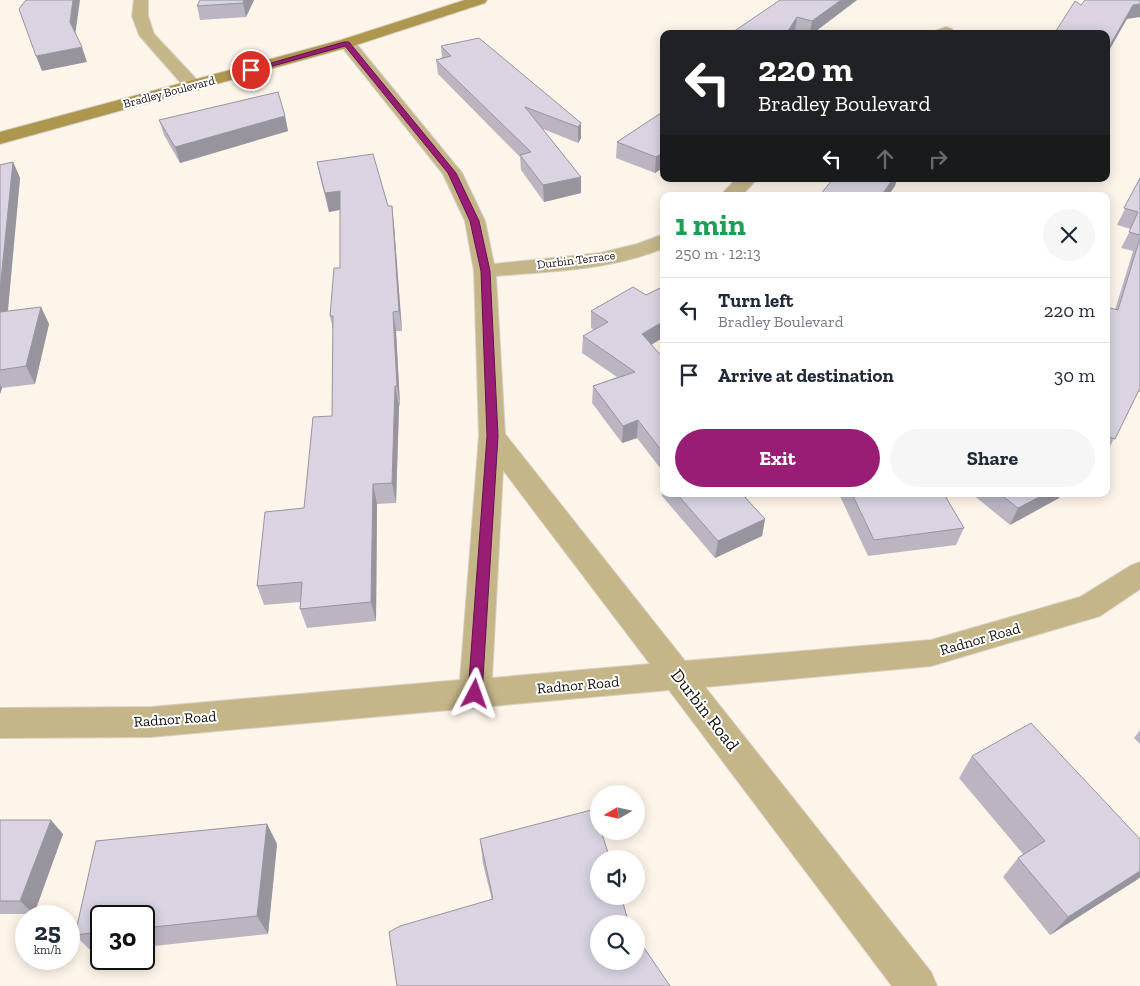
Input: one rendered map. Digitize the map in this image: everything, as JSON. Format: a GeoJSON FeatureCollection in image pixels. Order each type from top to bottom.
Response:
{"type":"FeatureCollection","features":[{"type":"Feature","properties":{"kind":"main road","name":"Bradley Boulevard"},"geometry":{"type":"LineString","coordinates":[[0,138],[346,44],[480,0]]}},
{"type":"Feature","properties":{"kind":"street"},"geometry":{"type":"LineString","coordinates":[[141,0],[140,16],[147,34],[193,86]]}},
{"type":"Feature","properties":{"kind":"street"},"geometry":{"type":"LineString","coordinates":[[346,44],[452,173],[474,221],[485,271],[492,436],[475,694]]}},
{"type":"Feature","properties":{"kind":"street"},"geometry":{"type":"LineString","coordinates":[[734,192],[744,182]]}},
{"type":"Feature","properties":{"kind":"street","name":"Durbin Terrace"},"geometry":{"type":"LineString","coordinates":[[485,271],[614,257],[660,241]]}},
{"type":"Feature","properties":{"kind":"street","name":"Durbin Road"},"geometry":{"type":"LineString","coordinates":[[492,436],[679,675],[917,986]]}},
{"type":"Feature","properties":{"kind":"street","name":"Radnor Road"},"geometry":{"type":"LineString","coordinates":[[0,723],[151,722],[931,653],[1089,607],[1140,574]]}},
{"type":"Feature","properties":{"kind":"building"},"geometry":{"type":"Polygon","coordinates":[[[26,0],[73,0],[70,22],[82,47],[36,56],[19,9],[26,0]]]}},
{"type":"Feature","properties":{"kind":"building"},"geometry":{"type":"Polygon","coordinates":[[[200,0],[244,0],[243,3],[197,6],[200,0]]]}},
{"type":"Feature","properties":{"kind":"building"},"geometry":{"type":"Polygon","coordinates":[[[780,0],[841,0],[812,21],[797,17],[789,30],[736,30],[780,0]]]}},
{"type":"Feature","properties":{"kind":"building"},"geometry":{"type":"Polygon","coordinates":[[[1085,0],[1140,0],[1140,4],[1133,5],[1110,45],[1110,30],[1057,30],[1075,1],[1081,5],[1085,0]]]}},
{"type":"Feature","properties":{"kind":"building"},"geometry":{"type":"Polygon","coordinates":[[[479,38],[581,123],[578,127],[525,107],[581,177],[543,185],[520,155],[531,152],[436,60],[451,56],[441,46],[479,38]]]}},
{"type":"Feature","properties":{"kind":"building"},"geometry":{"type":"Polygon","coordinates":[[[278,92],[285,116],[175,147],[159,120],[278,92]]]}},
{"type":"Feature","properties":{"kind":"building"},"geometry":{"type":"Polygon","coordinates":[[[660,114],[660,154],[656,157],[617,142],[660,114]]]}},
{"type":"Feature","properties":{"kind":"building"},"geometry":{"type":"Polygon","coordinates":[[[373,154],[388,206],[392,206],[399,311],[393,312],[397,386],[395,386],[392,483],[373,484],[371,602],[300,609],[302,582],[257,586],[265,512],[304,508],[313,417],[332,416],[333,316],[330,316],[334,268],[340,268],[340,191],[325,193],[317,162],[373,154]]]}},
{"type":"Feature","properties":{"kind":"building"},"geometry":{"type":"Polygon","coordinates":[[[13,162],[0,290],[0,165],[13,162]]]}},
{"type":"Feature","properties":{"kind":"building"},"geometry":{"type":"Polygon","coordinates":[[[1140,178],[1140,235],[1129,232],[1138,212],[1124,208],[1140,178]]]}},
{"type":"Feature","properties":{"kind":"building"},"geometry":{"type":"Polygon","coordinates":[[[831,182],[891,182],[884,192],[822,192],[831,182]]]}},
{"type":"Feature","properties":{"kind":"building"},"geometry":{"type":"Polygon","coordinates":[[[1140,238],[1140,388],[1115,439],[1110,437],[1110,308],[1118,310],[1140,238]]]}},
{"type":"Feature","properties":{"kind":"building"},"geometry":{"type":"Polygon","coordinates":[[[633,287],[646,295],[660,288],[660,323],[642,334],[660,354],[660,449],[638,420],[623,426],[593,386],[635,372],[583,336],[608,322],[591,311],[633,287]]]}},
{"type":"Feature","properties":{"kind":"building"},"geometry":{"type":"Polygon","coordinates":[[[41,307],[26,366],[0,370],[0,312],[41,307]]]}},
{"type":"Feature","properties":{"kind":"building"},"geometry":{"type":"Polygon","coordinates":[[[680,497],[745,497],[765,519],[718,541],[680,497]]]}},
{"type":"Feature","properties":{"kind":"building"},"geometry":{"type":"Polygon","coordinates":[[[853,497],[946,497],[964,528],[874,540],[853,497]]]}},
{"type":"Feature","properties":{"kind":"building"},"geometry":{"type":"Polygon","coordinates":[[[1004,497],[1039,497],[1018,508],[1004,497]]]}},
{"type":"Feature","properties":{"kind":"building"},"geometry":{"type":"Polygon","coordinates":[[[1031,723],[1140,839],[1140,871],[1068,917],[1018,858],[1045,841],[972,756],[1031,723]]]}},
{"type":"Feature","properties":{"kind":"building"},"geometry":{"type":"Polygon","coordinates":[[[590,810],[590,840],[604,840],[607,850],[590,850],[590,905],[624,905],[626,915],[590,915],[590,970],[645,970],[645,949],[670,986],[397,986],[389,932],[400,926],[493,899],[480,839],[590,810]]]}},
{"type":"Feature","properties":{"kind":"building"},"geometry":{"type":"Polygon","coordinates":[[[0,820],[51,820],[20,901],[0,901],[0,820]]]}},
{"type":"Feature","properties":{"kind":"building"},"geometry":{"type":"Polygon","coordinates":[[[267,824],[257,916],[155,927],[155,905],[90,905],[90,933],[80,934],[80,913],[96,841],[267,824]]]}},
{"type":"Feature","properties":{"kind":"route"},"geometry":{"type":"LineString","coordinates":[[251,70],[346,44],[452,173],[474,221],[485,271],[492,436],[475,694]]}}]}
